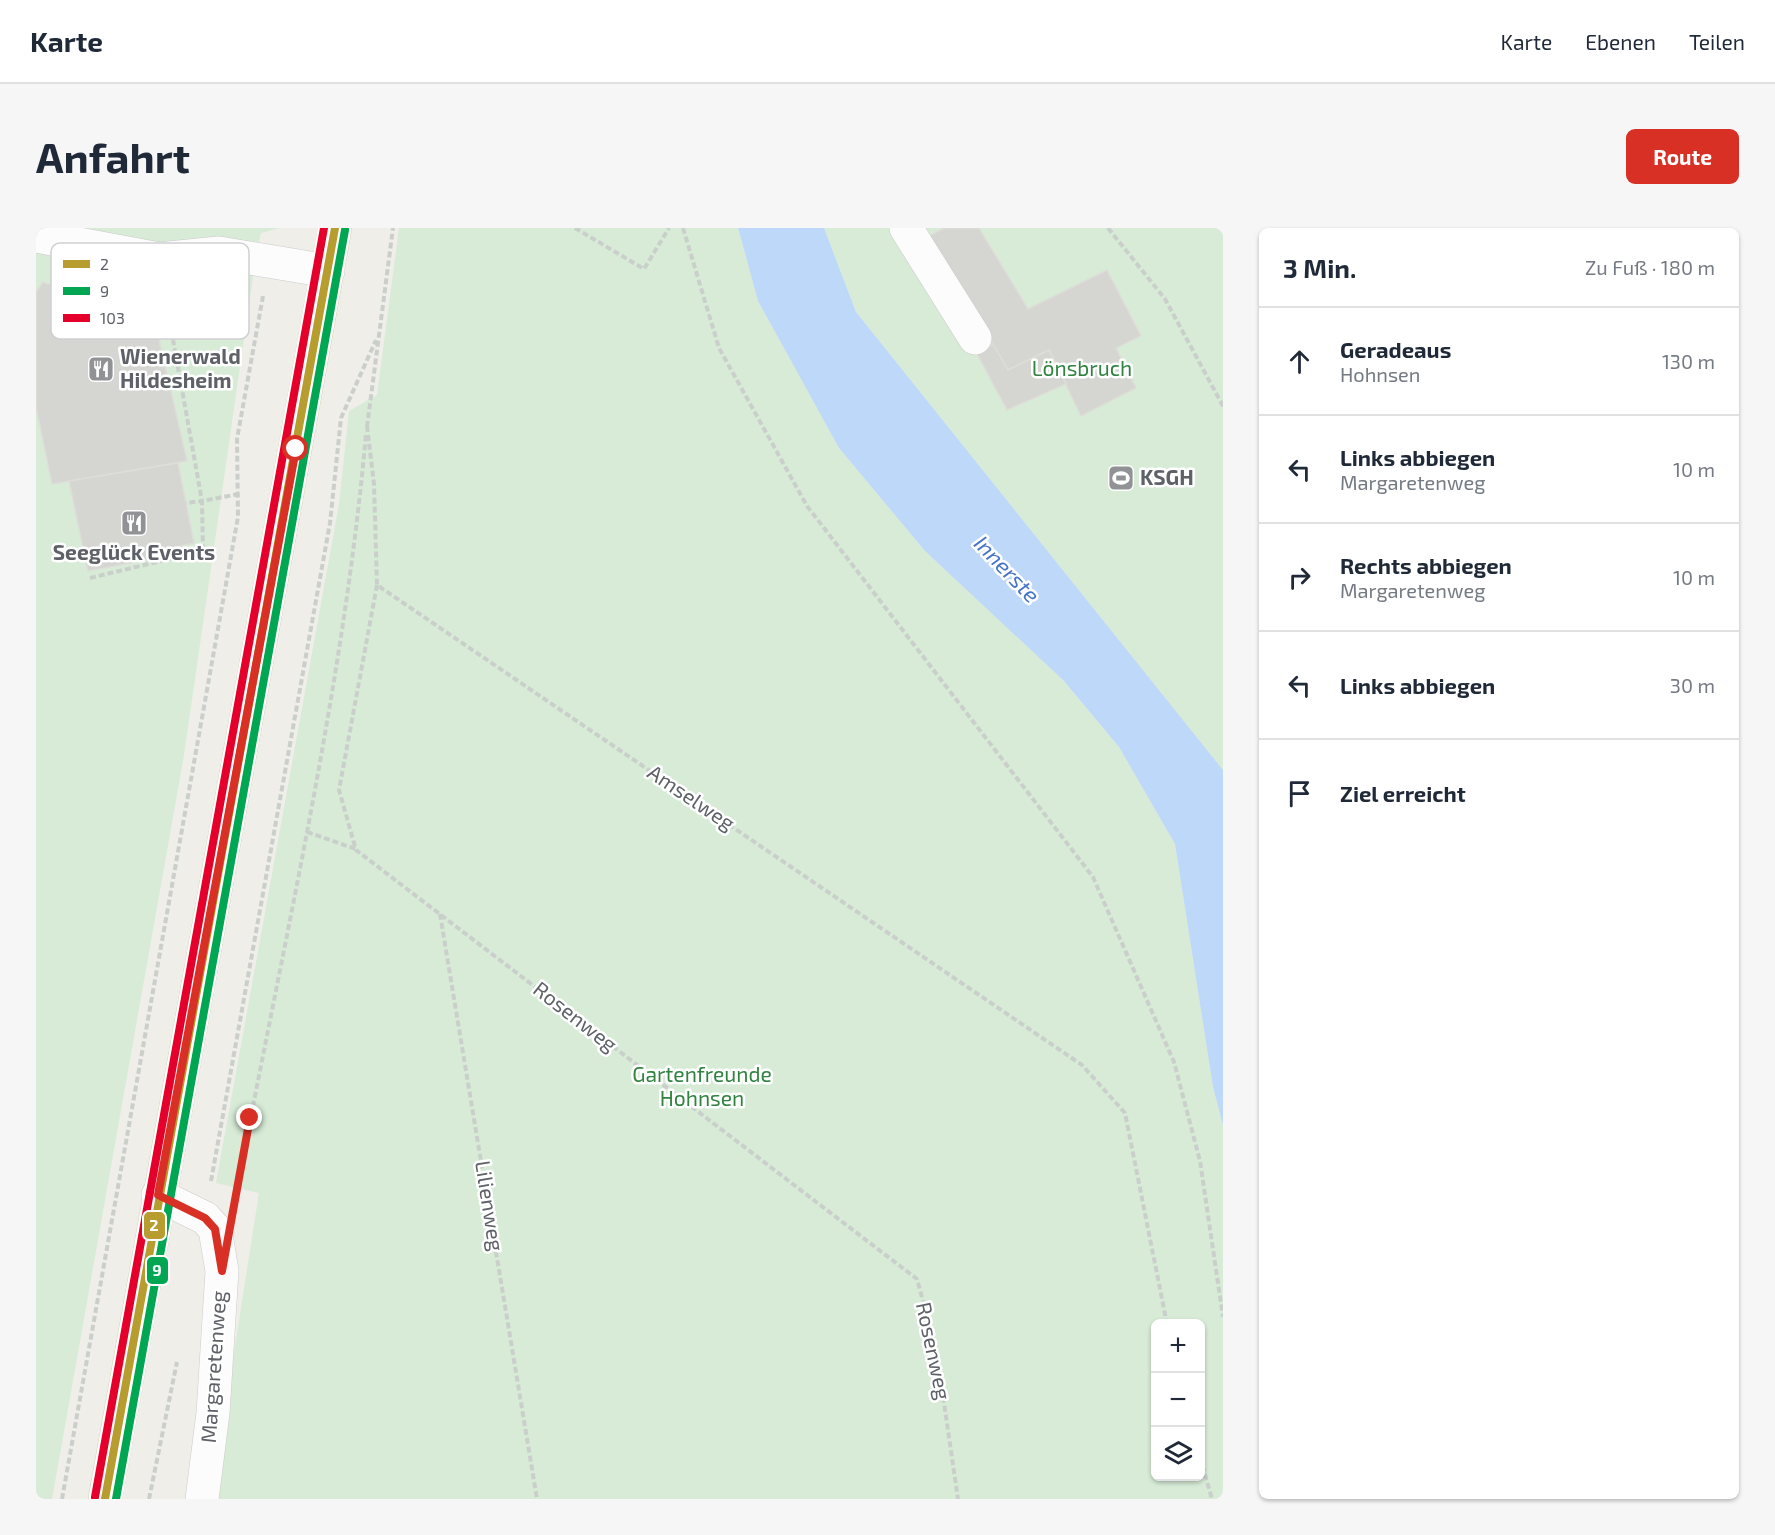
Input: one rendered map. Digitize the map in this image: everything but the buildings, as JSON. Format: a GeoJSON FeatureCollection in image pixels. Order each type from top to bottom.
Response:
{"type":"FeatureCollection","features":[{"type":"Feature","properties":{"kind":"main road"},"geometry":{"type":"LineString","coordinates":[[105,1499],[158,1195],[335,228]]}},
{"type":"Feature","properties":{"kind":"lane"},"geometry":{"type":"LineString","coordinates":[[198,228],[211,243]]}},
{"type":"Feature","properties":{"kind":"lane"},"geometry":{"type":"LineString","coordinates":[[906,228],[975,338]]}},
{"type":"Feature","properties":{"kind":"lane"},"geometry":{"type":"LineString","coordinates":[[36,236],[73,243]]}},
{"type":"Feature","properties":{"kind":"lane"},"geometry":{"type":"LineString","coordinates":[[249,257],[328,271]]}},
{"type":"Feature","properties":{"kind":"lane"},"geometry":{"type":"LineString","coordinates":[[158,1195],[205,1218]]}},
{"type":"Feature","properties":{"kind":"lane","name":"Margaretenweg"},"geometry":{"type":"LineString","coordinates":[[202,1499],[213,1413],[222,1271],[215,1229],[205,1218]]}},
{"type":"Feature","properties":{"kind":"path"},"geometry":{"type":"LineString","coordinates":[[235,1200],[307,832],[358,522],[367,426],[393,228]]}},
{"type":"Feature","properties":{"kind":"path"},"geometry":{"type":"LineString","coordinates":[[575,228],[644,269],[669,228]]}},
{"type":"Feature","properties":{"kind":"path"},"geometry":{"type":"LineString","coordinates":[[683,228],[719,348],[807,506],[1093,877],[1174,1062],[1200,1161],[1223,1317]]}},
{"type":"Feature","properties":{"kind":"path"},"geometry":{"type":"LineString","coordinates":[[1108,228],[1165,299],[1223,406]]}},
{"type":"Feature","properties":{"kind":"path"},"geometry":{"type":"LineString","coordinates":[[62,1499],[238,517],[237,439],[264,293],[276,261]]}},
{"type":"Feature","properties":{"kind":"path"},"geometry":{"type":"LineString","coordinates":[[205,1218],[330,523],[341,418],[378,336]]}},
{"type":"Feature","properties":{"kind":"path"},"geometry":{"type":"LineString","coordinates":[[90,578],[203,551],[202,501],[173,339]]}},
{"type":"Feature","properties":{"kind":"path"},"geometry":{"type":"LineString","coordinates":[[356,850],[339,790],[378,585],[374,484],[367,426]]}},
{"type":"Feature","properties":{"kind":"path"},"geometry":{"type":"LineString","coordinates":[[186,503],[239,494]]}},
{"type":"Feature","properties":{"kind":"path","name":"Amselweg"},"geometry":{"type":"LineString","coordinates":[[378,585],[1082,1065],[1125,1113],[1166,1319]]}},
{"type":"Feature","properties":{"kind":"path","name":"Rosenweg"},"geometry":{"type":"LineString","coordinates":[[307,832],[356,850],[916,1279],[936,1348],[958,1499]]}},
{"type":"Feature","properties":{"kind":"path","name":"Lilienweg"},"geometry":{"type":"LineString","coordinates":[[440,914],[537,1499]]}},
{"type":"Feature","properties":{"kind":"path"},"geometry":{"type":"LineString","coordinates":[[149,1499],[177,1357]]}},
{"type":"Feature","properties":{"kind":"path"},"geometry":{"type":"LineString","coordinates":[[1205,1474],[1212,1499]]}},
{"type":"Feature","properties":{"kind":"green space"},"geometry":{"type":"Polygon","coordinates":[[[36,228],[280,228],[261,233],[249,304],[249,243],[51,243],[51,339],[244,339],[184,755],[52,1499],[36,1499],[36,228]]]}},
{"type":"Feature","properties":{"kind":"green space","name":"Gartenfreunde Hohnsen"},"geometry":{"type":"Polygon","coordinates":[[[399,228],[738,228],[758,301],[839,448],[925,551],[1060,677],[1119,747],[1175,844],[1213,1087],[1223,1125],[1223,1499],[211,1499],[259,1193],[216,1183],[339,504],[349,411],[377,395],[399,228]]]}},
{"type":"Feature","properties":{"kind":"green space","name":"Lönsbruch"},"geometry":{"type":"Polygon","coordinates":[[[824,228],[1223,228],[1223,770],[856,312],[824,228]]]}},
{"type":"Feature","properties":{"kind":"water","name":"Innerste"},"geometry":{"type":"Polygon","coordinates":[[[738,228],[824,228],[856,312],[1223,770],[1223,1125],[1213,1087],[1175,844],[1119,747],[1063,680],[925,551],[839,448],[758,301],[738,228]]]}},
{"type":"Feature","properties":{"kind":"transit line","name":"103"},"geometry":{"type":"LineString","coordinates":[[95,1497],[324,228]]}},
{"type":"Feature","properties":{"kind":"transit line","name":"2"},"geometry":{"type":"LineString","coordinates":[[105,1499],[335,228]]}},
{"type":"Feature","properties":{"kind":"transit line","name":"9"},"geometry":{"type":"LineString","coordinates":[[116,1499],[345,230]]}},
{"type":"Feature","properties":{"kind":"place","name":"Wienerwald Hildesheim"},"geometry":{"type":"Point","coordinates":[101,369]}},
{"type":"Feature","properties":{"kind":"place","name":"KSGH"},"geometry":{"type":"Point","coordinates":[1121,478]}},
{"type":"Feature","properties":{"kind":"place","name":"Seeglück Events"},"geometry":{"type":"Point","coordinates":[134,523]}},
{"type":"Feature","properties":{"kind":"route"},"geometry":{"type":"LineString","coordinates":[[250,1118],[222,1271],[215,1229],[205,1218],[158,1195],[243,746],[296,449]]}}]}
